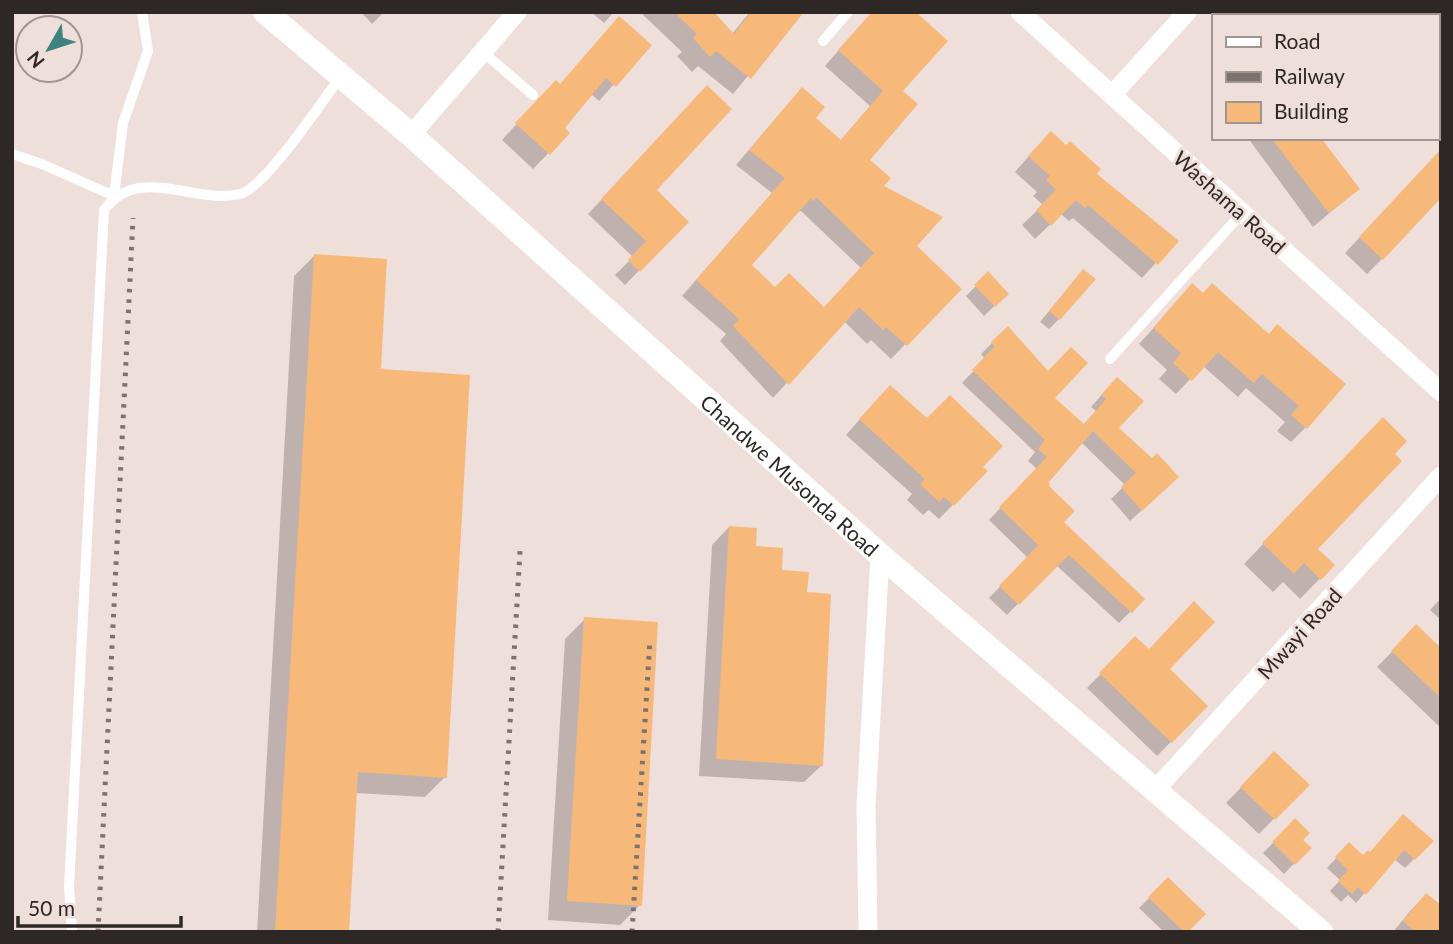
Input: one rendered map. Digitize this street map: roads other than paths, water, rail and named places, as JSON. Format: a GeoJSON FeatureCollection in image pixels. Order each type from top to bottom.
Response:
{"type":"FeatureCollection","features":[{"type":"Feature","properties":{"kind":"street","name":"Chandwe Musonda Road"},"geometry":{"type":"LineString","coordinates":[[265,12],[411,135],[880,555],[1321,932]]}},
{"type":"Feature","properties":{"kind":"street"},"geometry":{"type":"LineString","coordinates":[[411,135],[517,12]]}},
{"type":"Feature","properties":{"kind":"street","name":"Washama Road"},"geometry":{"type":"LineString","coordinates":[[1020,12],[1441,392]]}},
{"type":"Feature","properties":{"kind":"street"},"geometry":{"type":"LineString","coordinates":[[1112,95],[1187,12]]}},
{"type":"Feature","properties":{"kind":"street","name":"Mwayi Road"},"geometry":{"type":"LineString","coordinates":[[1156,789],[1441,476]]}},
{"type":"Feature","properties":{"kind":"street"},"geometry":{"type":"LineString","coordinates":[[869,932],[866,806],[880,555]]}},
{"type":"Feature","properties":{"kind":"lane"},"geometry":{"type":"LineString","coordinates":[[72,932],[69,887],[104,210],[114,196],[123,122],[148,51],[142,12]]}},
{"type":"Feature","properties":{"kind":"lane"},"geometry":{"type":"LineString","coordinates":[[823,41],[848,12]]}},
{"type":"Feature","properties":{"kind":"lane"},"geometry":{"type":"LineString","coordinates":[[483,52],[533,95]]}},
{"type":"Feature","properties":{"kind":"lane"},"geometry":{"type":"LineString","coordinates":[[12,155],[42,164],[114,196],[144,186],[209,194],[242,194],[268,173],[341,76]]}},
{"type":"Feature","properties":{"kind":"lane"},"geometry":{"type":"LineString","coordinates":[[1110,359],[1242,213]]}},
{"type":"Feature","properties":{"kind":"railway"},"geometry":{"type":"LineString","coordinates":[[98,932],[133,218]]}},
{"type":"Feature","properties":{"kind":"railway"},"geometry":{"type":"LineString","coordinates":[[498,932],[520,551]]}},
{"type":"Feature","properties":{"kind":"railway"},"geometry":{"type":"LineString","coordinates":[[632,932],[650,639]]}}]}
